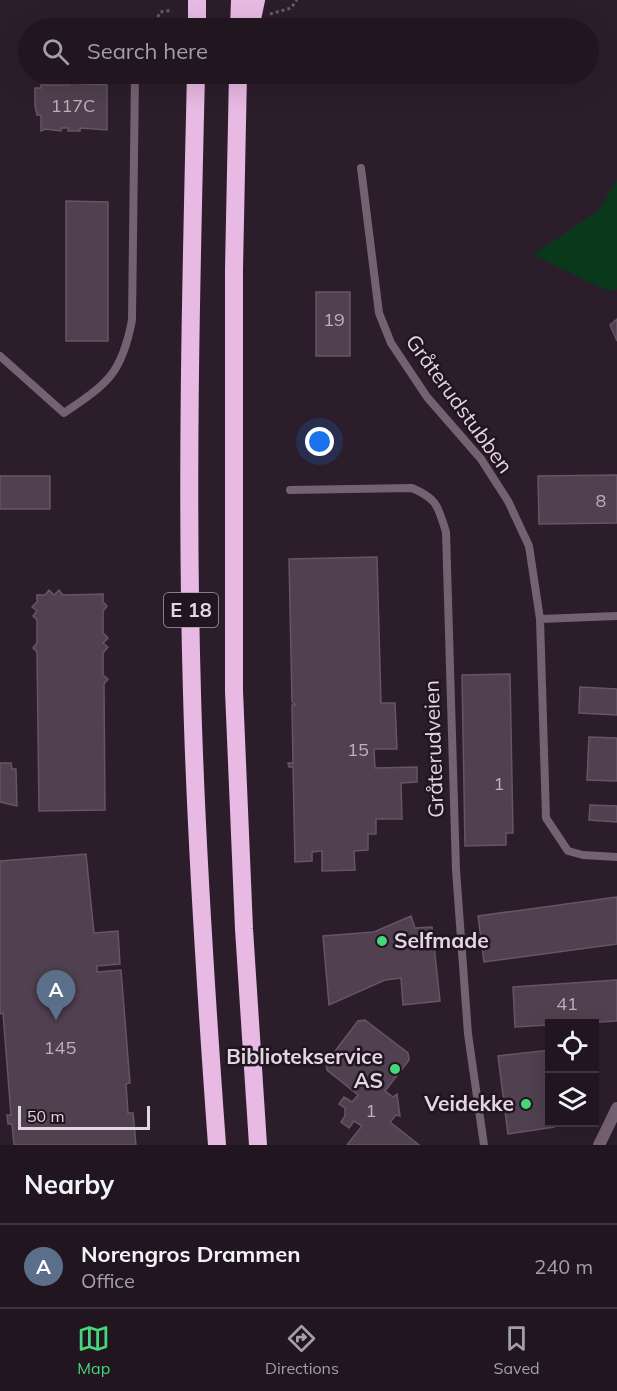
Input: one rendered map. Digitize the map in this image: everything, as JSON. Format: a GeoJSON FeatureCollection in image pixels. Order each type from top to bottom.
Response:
{"type":"FeatureCollection","features":[{"type":"Feature","properties":{"kind":"highway"},"geometry":{"type":"LineString","coordinates":[[197,18],[198,0]]}},
{"type":"Feature","properties":{"kind":"highway"},"geometry":{"type":"LineString","coordinates":[[239,18],[240,0]]}},
{"type":"Feature","properties":{"kind":"highway","name":"E 18"},"geometry":{"type":"LineString","coordinates":[[196,84],[190,469],[192,691],[201,935],[217,1145]]}},
{"type":"Feature","properties":{"kind":"highway","name":"E 18"},"geometry":{"type":"LineString","coordinates":[[238,84],[234,269],[234,691],[244,929],[258,1145]]}},
{"type":"Feature","properties":{"kind":"highway"},"geometry":{"type":"LineString","coordinates":[[238,109],[242,84]]}},
{"type":"Feature","properties":{"kind":"street"},"geometry":{"type":"LineString","coordinates":[[599,1145],[617,1108]]}},
{"type":"Feature","properties":{"kind":"lane"},"geometry":{"type":"LineString","coordinates":[[0,356],[64,413],[105,385],[118,367],[128,345],[132,320],[135,84]]}},
{"type":"Feature","properties":{"kind":"lane","name":"Gråterudstubben"},"geometry":{"type":"LineString","coordinates":[[361,168],[379,313],[391,343],[426,397],[482,459],[508,501],[529,546],[540,619],[546,818],[568,851],[583,855],[617,857]]}},
{"type":"Feature","properties":{"kind":"lane","name":"Gråterudveien"},"geometry":{"type":"LineString","coordinates":[[290,490],[412,488],[430,496],[440,512],[446,532],[456,870],[468,1034],[484,1145]]}},
{"type":"Feature","properties":{"kind":"lane"},"geometry":{"type":"LineString","coordinates":[[540,619],[617,616]]}},
{"type":"Feature","properties":{"kind":"path"},"geometry":{"type":"LineString","coordinates":[[262,7],[291,8],[297,0]]}},
{"type":"Feature","properties":{"kind":"path"},"geometry":{"type":"LineString","coordinates":[[157,18],[160,12],[172,10]]}},
{"type":"Feature","properties":{"kind":"green space"},"geometry":{"type":"Polygon","coordinates":[[[617,179],[617,289],[608,291],[533,255],[599,210],[617,179]]]}},
{"type":"Feature","properties":{"kind":"building"},"geometry":{"type":"Polygon","coordinates":[[[41,85],[107,85],[107,130],[80,128],[80,131],[68,131],[69,128],[61,128],[61,131],[45,129],[41,131],[41,115],[37,115],[35,106],[35,88],[41,88],[41,85]]]}},
{"type":"Feature","properties":{"kind":"building"},"geometry":{"type":"Polygon","coordinates":[[[66,201],[108,202],[108,341],[66,341],[66,201]]]}},
{"type":"Feature","properties":{"kind":"building"},"geometry":{"type":"Polygon","coordinates":[[[316,292],[350,292],[350,356],[316,356],[316,292]]]}},
{"type":"Feature","properties":{"kind":"building"},"geometry":{"type":"Polygon","coordinates":[[[617,319],[617,341],[610,325],[617,319]]]}},
{"type":"Feature","properties":{"kind":"building"},"geometry":{"type":"Polygon","coordinates":[[[617,475],[617,523],[539,524],[538,476],[617,475]]]}},
{"type":"Feature","properties":{"kind":"building"},"geometry":{"type":"Polygon","coordinates":[[[0,476],[50,476],[50,509],[0,509],[0,476]]]}},
{"type":"Feature","properties":{"kind":"building"},"geometry":{"type":"Polygon","coordinates":[[[377,557],[381,703],[395,703],[397,749],[374,749],[375,768],[417,767],[417,782],[401,783],[402,819],[376,819],[376,834],[368,834],[368,850],[354,851],[355,870],[322,871],[322,851],[312,852],[312,861],[295,862],[293,767],[289,767],[288,763],[293,763],[292,705],[295,705],[292,702],[289,559],[377,557]]]}},
{"type":"Feature","properties":{"kind":"building"},"geometry":{"type":"Polygon","coordinates":[[[49,590],[54,595],[59,590],[63,595],[103,594],[103,602],[107,606],[103,611],[103,633],[108,638],[103,643],[108,647],[103,653],[103,675],[108,679],[104,684],[105,810],[39,811],[37,652],[33,648],[37,643],[37,620],[33,616],[37,611],[32,607],[37,602],[37,595],[45,595],[49,590]]]}},
{"type":"Feature","properties":{"kind":"building"},"geometry":{"type":"Polygon","coordinates":[[[510,674],[513,833],[506,833],[506,845],[465,846],[462,675],[510,674]]]}},
{"type":"Feature","properties":{"kind":"building"},"geometry":{"type":"Polygon","coordinates":[[[580,687],[617,689],[617,715],[579,713],[580,687]]]}},
{"type":"Feature","properties":{"kind":"building"},"geometry":{"type":"Polygon","coordinates":[[[589,737],[617,738],[617,781],[587,780],[589,737]]]}},
{"type":"Feature","properties":{"kind":"building"},"geometry":{"type":"Polygon","coordinates":[[[0,763],[11,763],[12,769],[16,769],[17,806],[0,802],[0,763]]]}},
{"type":"Feature","properties":{"kind":"building"},"geometry":{"type":"Polygon","coordinates":[[[590,805],[617,806],[617,822],[589,820],[590,805]]]}},
{"type":"Feature","properties":{"kind":"building"},"geometry":{"type":"Polygon","coordinates":[[[86,854],[94,933],[118,931],[120,964],[97,966],[97,972],[121,970],[130,1083],[126,1084],[128,1113],[133,1113],[136,1145],[14,1145],[12,1124],[8,1124],[7,1115],[11,1115],[3,1013],[0,1014],[0,861],[86,854]]]}},
{"type":"Feature","properties":{"kind":"building"},"geometry":{"type":"Polygon","coordinates":[[[617,897],[617,944],[484,962],[478,916],[617,897]]]}},
{"type":"Feature","properties":{"kind":"building"},"geometry":{"type":"Polygon","coordinates":[[[411,916],[415,928],[432,927],[440,1001],[403,1005],[401,978],[385,980],[329,1005],[323,936],[374,932],[411,916]]]}},
{"type":"Feature","properties":{"kind":"building"},"geometry":{"type":"Polygon","coordinates":[[[617,980],[617,1021],[545,1019],[545,1025],[515,1027],[513,987],[617,980]]]}},
{"type":"Feature","properties":{"kind":"building"},"geometry":{"type":"Polygon","coordinates":[[[365,1020],[408,1053],[409,1060],[385,1091],[393,1097],[397,1094],[400,1116],[396,1115],[390,1122],[419,1145],[347,1145],[362,1126],[354,1121],[349,1128],[341,1122],[345,1116],[345,1108],[339,1104],[344,1097],[352,1102],[358,1095],[327,1070],[326,1063],[358,1021],[365,1020]]]}},
{"type":"Feature","properties":{"kind":"building"},"geometry":{"type":"Polygon","coordinates":[[[545,1051],[545,1127],[554,1127],[508,1134],[498,1056],[545,1051]]]}},
{"type":"Feature","properties":{"kind":"place","name":"Selfmade"},"geometry":{"type":"Point","coordinates":[382,941]}},
{"type":"Feature","properties":{"kind":"place","name":"Norengros Drammen"},"geometry":{"type":"Point","coordinates":[56,1020]}},
{"type":"Feature","properties":{"kind":"place","name":"Bibliotekservice AS"},"geometry":{"type":"Point","coordinates":[395,1069]}},
{"type":"Feature","properties":{"kind":"place","name":"Veidekke"},"geometry":{"type":"Point","coordinates":[526,1104]}}]}
